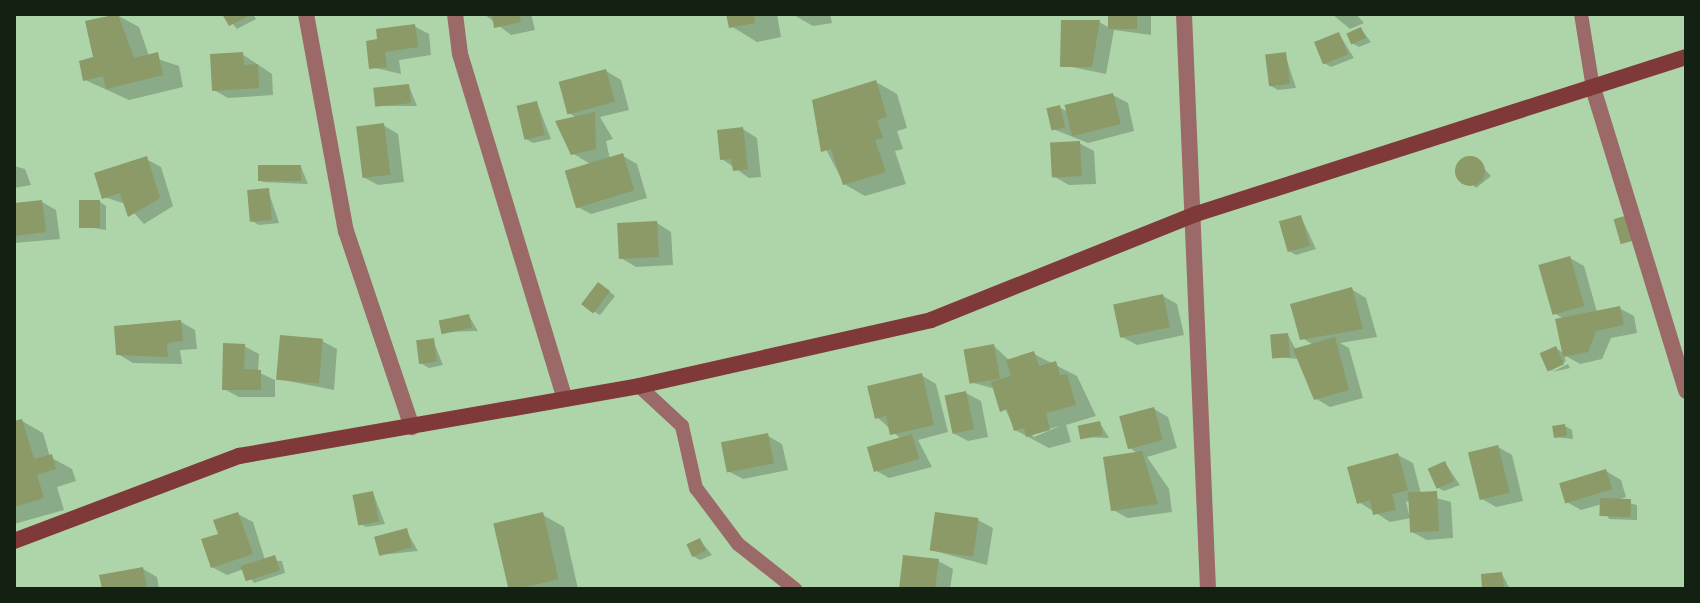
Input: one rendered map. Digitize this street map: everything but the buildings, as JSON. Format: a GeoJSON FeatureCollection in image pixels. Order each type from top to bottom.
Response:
{"type":"FeatureCollection","features":[{"type":"Feature","properties":{"kind":"street"},"geometry":{"type":"LineString","coordinates":[[306,14],[346,231],[412,427]]}},
{"type":"Feature","properties":{"kind":"street"},"geometry":{"type":"LineString","coordinates":[[455,14],[460,54],[564,397]]}},
{"type":"Feature","properties":{"kind":"street"},"geometry":{"type":"LineString","coordinates":[[1184,14],[1196,214],[1208,589]]}},
{"type":"Feature","properties":{"kind":"street"},"geometry":{"type":"LineString","coordinates":[[14,541],[239,456],[639,386],[931,320],[1196,214],[1686,57]]}},
{"type":"Feature","properties":{"kind":"street"},"geometry":{"type":"LineString","coordinates":[[1593,88],[1681,341],[1686,391]]}},
{"type":"Feature","properties":{"kind":"lane"},"geometry":{"type":"LineString","coordinates":[[1581,14],[1593,88]]}},
{"type":"Feature","properties":{"kind":"lane"},"geometry":{"type":"LineString","coordinates":[[639,386],[682,426],[696,488],[738,544],[795,589]]}}]}
